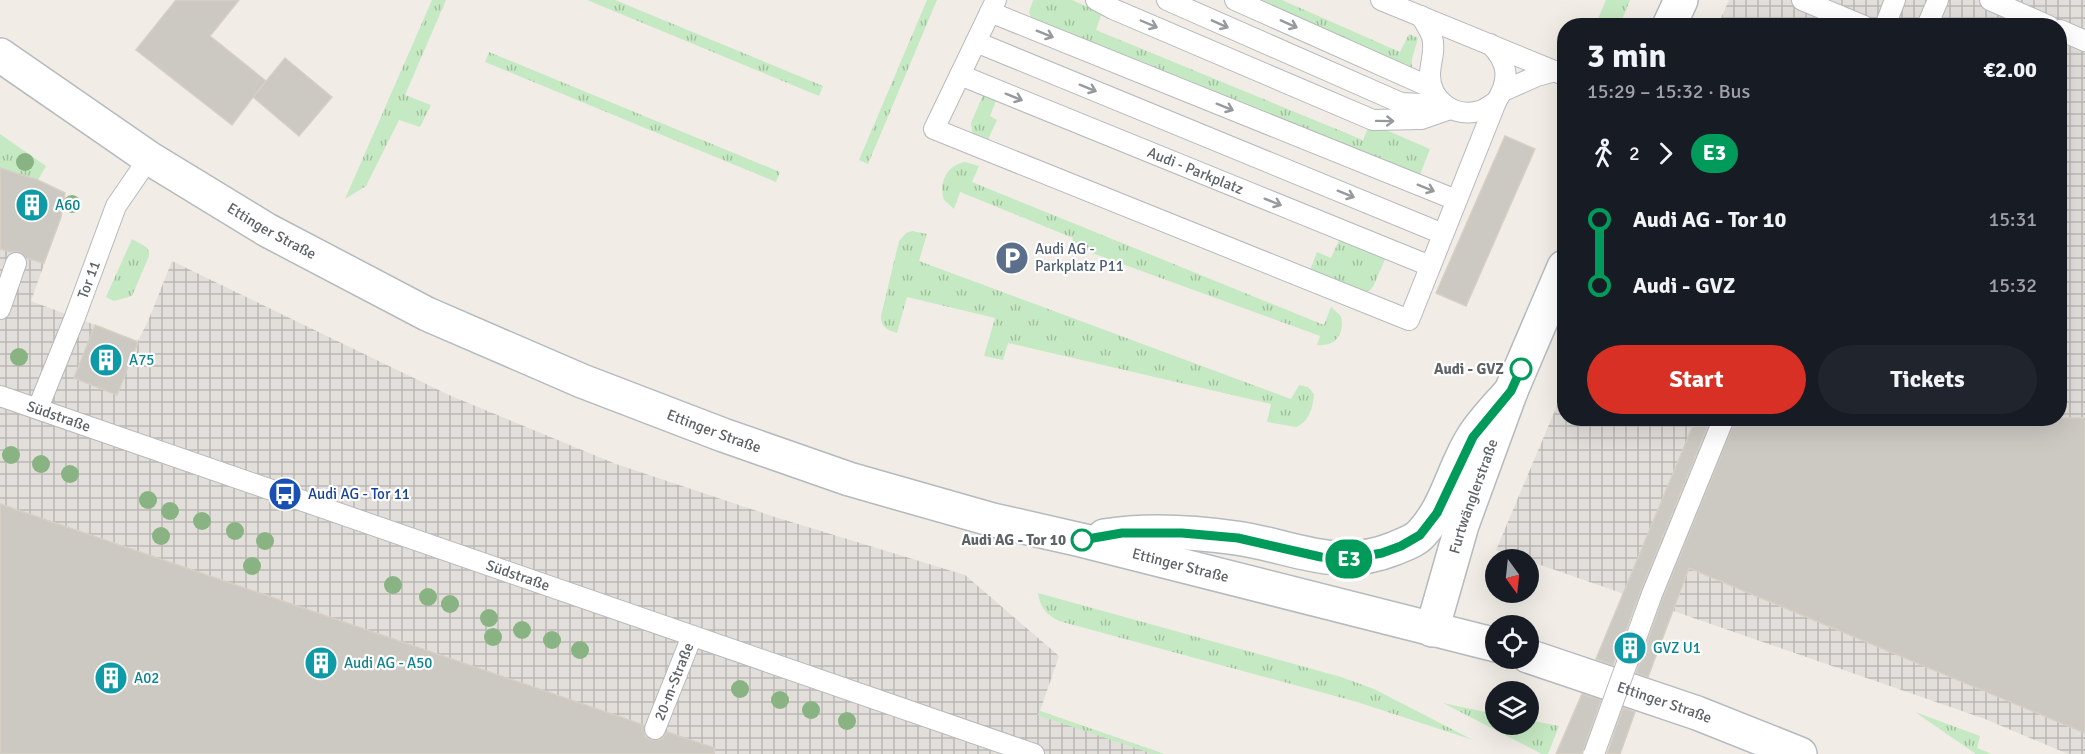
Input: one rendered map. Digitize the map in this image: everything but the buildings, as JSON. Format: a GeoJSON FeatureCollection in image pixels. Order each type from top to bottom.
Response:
{"type":"FeatureCollection","features":[{"type":"Feature","properties":{"kind":"main road"},"geometry":{"type":"LineString","coordinates":[[1672,18],[1680,0]]}},
{"type":"Feature","properties":{"kind":"main road","name":"Ettinger Straße"},"geometry":{"type":"LineString","coordinates":[[0,55],[149,158],[267,230],[427,314],[582,381],[723,435],[849,479],[993,520],[1082,540],[1485,642]]}},
{"type":"Feature","properties":{"kind":"main road","name":"Furtwänglerstraße"},"geometry":{"type":"LineString","coordinates":[[1432,630],[1462,525],[1511,391],[1557,283]]}},
{"type":"Feature","properties":{"kind":"main road"},"geometry":{"type":"LineString","coordinates":[[1082,540],[1122,533],[1182,533],[1238,538],[1321,557],[1348,559],[1382,553],[1420,535],[1437,513],[1473,437],[1511,391]]}},
{"type":"Feature","properties":{"kind":"main road","name":"Ettinger Straße"},"geometry":{"type":"LineString","coordinates":[[1539,660],[1697,713],[1800,754]]}},
{"type":"Feature","properties":{"kind":"lane"},"geometry":{"type":"LineString","coordinates":[[1096,0],[1373,120],[1421,119],[1446,103]]}},
{"type":"Feature","properties":{"kind":"lane"},"geometry":{"type":"LineString","coordinates":[[1167,0],[1401,104],[1446,103]]}},
{"type":"Feature","properties":{"kind":"lane"},"geometry":{"type":"LineString","coordinates":[[1235,0],[1446,103],[1481,111],[1499,97],[1537,76],[1557,73]]}},
{"type":"Feature","properties":{"kind":"lane"},"geometry":{"type":"LineString","coordinates":[[1380,0],[1557,72]]}},
{"type":"Feature","properties":{"kind":"lane"},"geometry":{"type":"LineString","coordinates":[[1802,0],[1845,18]]}},
{"type":"Feature","properties":{"kind":"lane"},"geometry":{"type":"LineString","coordinates":[[1888,18],[1895,0]]}},
{"type":"Feature","properties":{"kind":"lane"},"geometry":{"type":"LineString","coordinates":[[1930,18],[1938,0]]}},
{"type":"Feature","properties":{"kind":"lane"},"geometry":{"type":"LineString","coordinates":[[1990,0],[2031,18]]}},
{"type":"Feature","properties":{"kind":"lane"},"geometry":{"type":"LineString","coordinates":[[1433,60],[1443,46],[1459,38],[1484,41],[1500,53],[1505,65],[1506,79],[1409,320],[934,129],[993,6],[1456,200]]}},
{"type":"Feature","properties":{"kind":"lane"},"geometry":{"type":"LineString","coordinates":[[1421,16],[1432,38],[1433,60],[1430,74],[1446,103],[1473,139],[1475,157]]}},
{"type":"Feature","properties":{"kind":"lane"},"geometry":{"type":"LineString","coordinates":[[2067,33],[2085,41]]}},
{"type":"Feature","properties":{"kind":"lane"},"geometry":{"type":"LineString","coordinates":[[976,42],[1443,234]]}},
{"type":"Feature","properties":{"kind":"lane","name":"Audi - Parkplatz"},"geometry":{"type":"LineString","coordinates":[[960,75],[1430,267]]}},
{"type":"Feature","properties":{"kind":"lane","name":"Tor 11"},"geometry":{"type":"LineString","coordinates":[[39,408],[116,206],[149,158]]}},
{"type":"Feature","properties":{"kind":"lane"},"geometry":{"type":"LineString","coordinates":[[0,309],[16,263]]}},
{"type":"Feature","properties":{"kind":"lane","name":"Südstraße"},"geometry":{"type":"LineString","coordinates":[[0,396],[1034,754]]}},
{"type":"Feature","properties":{"kind":"lane"},"geometry":{"type":"LineString","coordinates":[[1594,754],[1652,594],[1721,426]]}},
{"type":"Feature","properties":{"kind":"lane","name":"20-m-Straße"},"geometry":{"type":"LineString","coordinates":[[655,729],[693,636]]}},
{"type":"Feature","properties":{"kind":"shaded area"},"geometry":{"type":"Polygon","coordinates":[[[1729,0],[2085,0],[2085,754],[2068,754],[1985,719],[1539,564],[1539,549],[1496,549],[1557,406],[1557,426],[2067,426],[2067,18],[1721,18],[1729,0]]]}},
{"type":"Feature","properties":{"kind":"shaded area"},"geometry":{"type":"Polygon","coordinates":[[[0,168],[38,180],[65,193],[61,217],[31,301],[138,341],[172,261],[449,395],[616,464],[775,517],[965,575],[1059,656],[1040,711],[1164,754],[0,754],[0,168]]]}},
{"type":"Feature","properties":{"kind":"green space"},"geometry":{"type":"Polygon","coordinates":[[[432,0],[446,0],[405,95],[431,105],[420,127],[399,120],[366,186],[345,199],[432,0]]]}},
{"type":"Feature","properties":{"kind":"green space"},"geometry":{"type":"Polygon","coordinates":[[[587,0],[615,0],[823,86],[819,96],[587,0]]]}},
{"type":"Feature","properties":{"kind":"green space"},"geometry":{"type":"Polygon","coordinates":[[[927,0],[937,0],[868,164],[859,160],[927,0]]]}},
{"type":"Feature","properties":{"kind":"green space"},"geometry":{"type":"Polygon","coordinates":[[[1033,0],[1072,0],[1102,13],[1096,30],[1363,140],[1370,123],[1430,149],[1418,180],[1032,20],[1029,12],[1033,0]]]}},
{"type":"Feature","properties":{"kind":"green space"},"geometry":{"type":"Polygon","coordinates":[[[1247,0],[1282,0],[1400,52],[1409,34],[1418,38],[1412,59],[1412,73],[1247,0]]]}},
{"type":"Feature","properties":{"kind":"green space"},"geometry":{"type":"Polygon","coordinates":[[[1606,0],[1630,0],[1623,18],[1598,18],[1606,0]]]}},
{"type":"Feature","properties":{"kind":"green space"},"geometry":{"type":"Polygon","coordinates":[[[489,52],[780,172],[776,182],[485,62],[489,52]]]}},
{"type":"Feature","properties":{"kind":"green space"},"geometry":{"type":"Polygon","coordinates":[[[985,90],[998,96],[990,116],[997,120],[986,144],[973,138],[971,123],[985,90]]]}},
{"type":"Feature","properties":{"kind":"green space"},"geometry":{"type":"Polygon","coordinates":[[[0,134],[46,166],[38,180],[0,168],[0,134]]]}},
{"type":"Feature","properties":{"kind":"green space"},"geometry":{"type":"Polygon","coordinates":[[[965,162],[979,166],[972,182],[1324,325],[1331,307],[1341,316],[1342,328],[1338,338],[1329,344],[1317,345],[1320,336],[1081,249],[1078,255],[1071,253],[1069,249],[1073,238],[960,192],[954,209],[944,200],[943,181],[953,167],[965,162]]]}},
{"type":"Feature","properties":{"kind":"green space"},"geometry":{"type":"Polygon","coordinates":[[[912,231],[927,234],[919,261],[1291,399],[1299,385],[1308,387],[1314,394],[1310,414],[1296,427],[1267,422],[1271,404],[1008,343],[1003,360],[984,356],[995,318],[907,297],[897,333],[890,331],[883,325],[881,316],[899,241],[906,233],[912,231]]]}},
{"type":"Feature","properties":{"kind":"green space"},"geometry":{"type":"Polygon","coordinates":[[[1341,236],[1386,257],[1373,287],[1367,293],[1309,273],[1317,252],[1331,258],[1341,236]]]}},
{"type":"Feature","properties":{"kind":"green space"},"geometry":{"type":"Polygon","coordinates":[[[132,239],[146,247],[149,256],[132,296],[114,301],[106,297],[132,239]]]}},
{"type":"Feature","properties":{"kind":"green space"},"geometry":{"type":"Polygon","coordinates":[[[1038,593],[1341,677],[1374,689],[1473,740],[1357,702],[1059,621],[1044,610],[1038,593]]]}},
{"type":"Feature","properties":{"kind":"green space"},"geometry":{"type":"Polygon","coordinates":[[[1443,703],[1485,712],[1485,725],[1443,703]]]}},
{"type":"Feature","properties":{"kind":"green space"},"geometry":{"type":"Polygon","coordinates":[[[1040,711],[1164,754],[1153,754],[1037,715],[1040,711]]]}},
{"type":"Feature","properties":{"kind":"green space"},"geometry":{"type":"Polygon","coordinates":[[[1915,712],[1980,736],[1977,748],[1992,754],[1976,754],[1915,712]]]}},
{"type":"Feature","properties":{"kind":"green space"},"geometry":{"type":"Polygon","coordinates":[[[1539,722],[1559,726],[1548,754],[1542,754],[1505,735],[1539,735],[1539,722]]]}},
{"type":"Feature","properties":{"kind":"bus line","name":"E3"},"geometry":{"type":"LineString","coordinates":[[1082,540],[1122,533],[1182,533],[1238,538],[1321,557],[1348,559],[1382,553],[1401,546],[1420,535],[1437,513],[1473,437],[1511,391],[1521,369]]}},
{"type":"Feature","properties":{"kind":"place","name":"A60"},"geometry":{"type":"Point","coordinates":[32,205]}},
{"type":"Feature","properties":{"kind":"place","name":"Audi AG - Parkplatz P11"},"geometry":{"type":"Point","coordinates":[1012,258]}},
{"type":"Feature","properties":{"kind":"place","name":"A75"},"geometry":{"type":"Point","coordinates":[106,360]}},
{"type":"Feature","properties":{"kind":"place","name":"Audi - GVZ"},"geometry":{"type":"Point","coordinates":[1521,369]}},
{"type":"Feature","properties":{"kind":"place","name":"Audi AG - Tor 11"},"geometry":{"type":"Point","coordinates":[285,494]}},
{"type":"Feature","properties":{"kind":"place","name":"Audi AG - Tor 10"},"geometry":{"type":"Point","coordinates":[1082,540]}},
{"type":"Feature","properties":{"kind":"place","name":"GVZ U1"},"geometry":{"type":"Point","coordinates":[1630,648]}},
{"type":"Feature","properties":{"kind":"place","name":"Audi AG - A50"},"geometry":{"type":"Point","coordinates":[321,663]}},
{"type":"Feature","properties":{"kind":"place","name":"A02"},"geometry":{"type":"Point","coordinates":[111,678]}}]}
